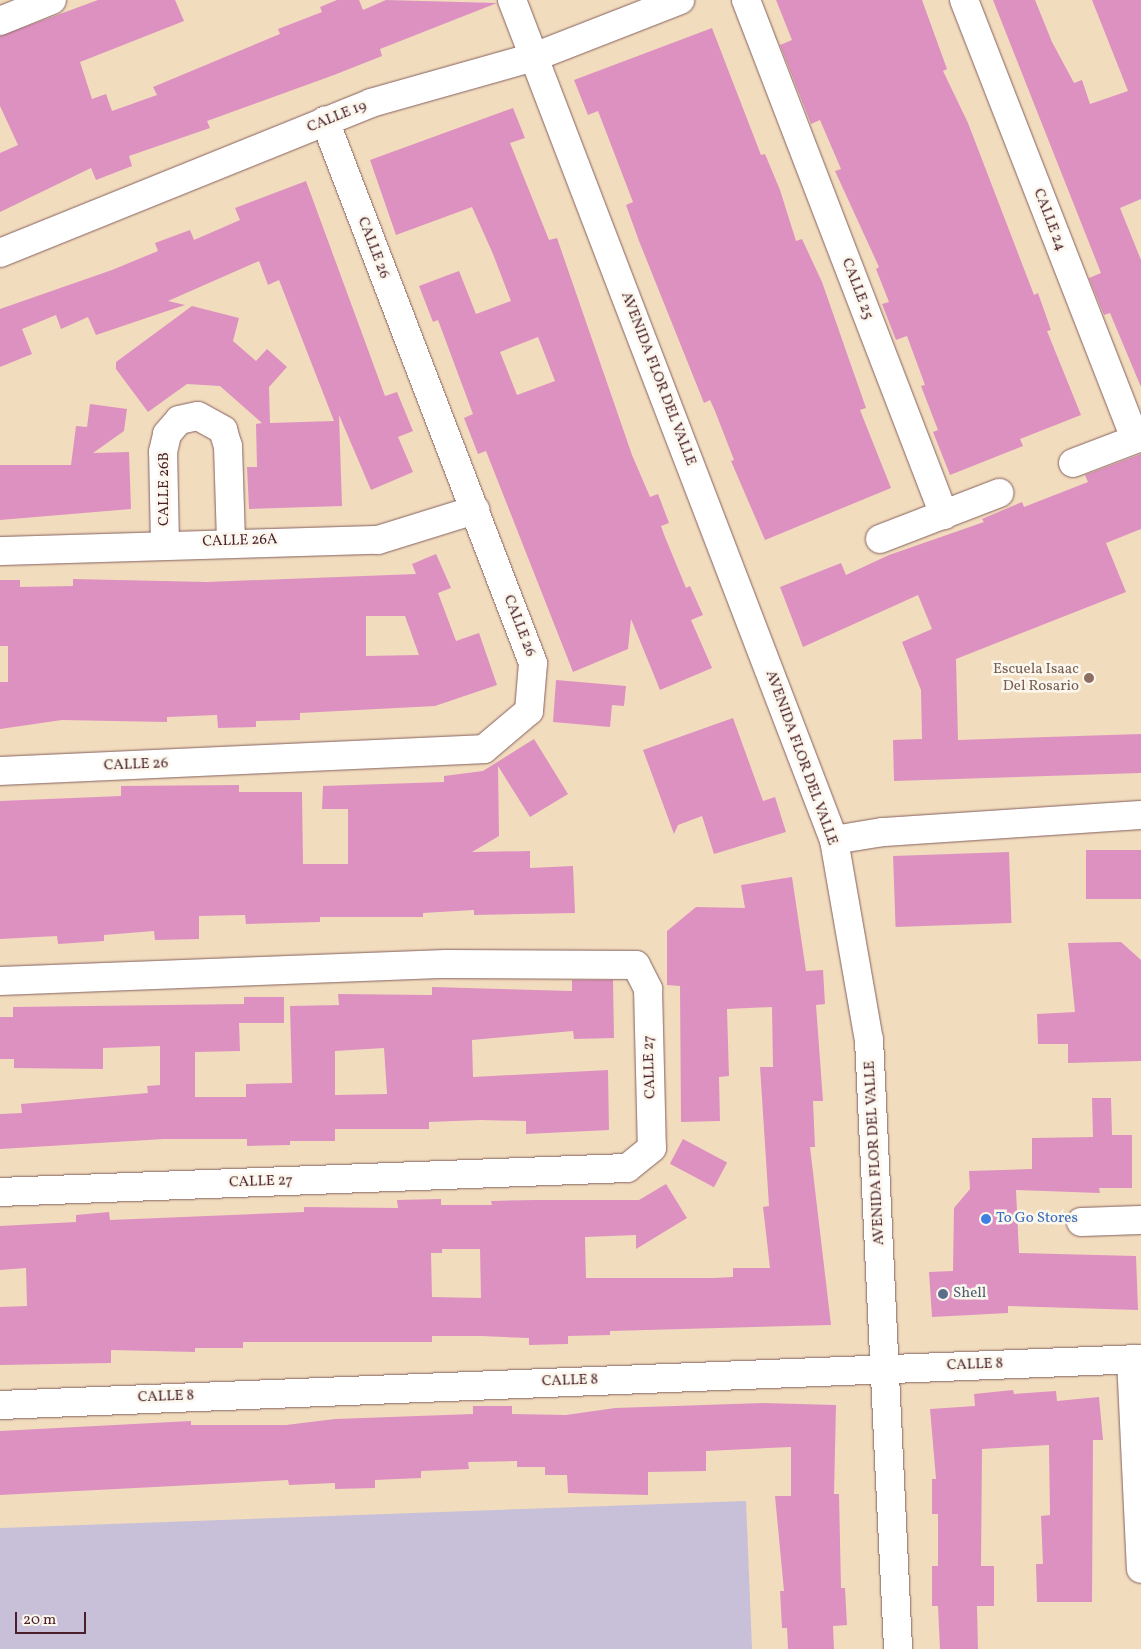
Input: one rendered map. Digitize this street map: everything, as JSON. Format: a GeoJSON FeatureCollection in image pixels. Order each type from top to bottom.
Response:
{"type":"FeatureCollection","features":[{"type":"Feature","properties":{"kind":"street"},"geometry":{"type":"LineString","coordinates":[[0,21],[52,0]]}},
{"type":"Feature","properties":{"kind":"street","name":"AVENIDA FLOR DEL VALLE"},"geometry":{"type":"LineString","coordinates":[[512,0],[834,840],[870,1040],[898,1649]]}},
{"type":"Feature","properties":{"kind":"street","name":"CALLE 19"},"geometry":{"type":"LineString","coordinates":[[0,253],[371,103],[534,57],[680,0]]}},
{"type":"Feature","properties":{"kind":"street","name":"CALLE 25"},"geometry":{"type":"LineString","coordinates":[[746,0],[944,514]]}},
{"type":"Feature","properties":{"kind":"street","name":"CALLE 24"},"geometry":{"type":"LineString","coordinates":[[964,0],[1138,438]]}},
{"type":"Feature","properties":{"kind":"street","name":"CALLE 26"},"geometry":{"type":"LineString","coordinates":[[0,771],[484,749],[529,711],[533,662],[325,121]]}},
{"type":"Feature","properties":{"kind":"street","name":"CALLE 26B"},"geometry":{"type":"LineString","coordinates":[[165,544],[163,452],[167,434],[179,420],[198,416],[223,430],[228,446],[231,541]]}},
{"type":"Feature","properties":{"kind":"street"},"geometry":{"type":"LineString","coordinates":[[1074,463],[1138,438]]}},
{"type":"Feature","properties":{"kind":"street"},"geometry":{"type":"LineString","coordinates":[[880,540],[999,493]]}},
{"type":"Feature","properties":{"kind":"street","name":"CALLE 26A"},"geometry":{"type":"LineString","coordinates":[[0,551],[231,541],[378,540],[475,510]]}},
{"type":"Feature","properties":{"kind":"street"},"geometry":{"type":"LineString","coordinates":[[834,840],[883,832],[1141,815]]}},
{"type":"Feature","properties":{"kind":"street","name":"CALLE 27"},"geometry":{"type":"LineString","coordinates":[[0,981],[446,964],[636,965],[648,989],[652,1148],[627,1168],[0,1192]]}},
{"type":"Feature","properties":{"kind":"street"},"geometry":{"type":"LineString","coordinates":[[1081,1222],[1141,1220]]}},
{"type":"Feature","properties":{"kind":"street"},"geometry":{"type":"LineString","coordinates":[[1136,1359],[1141,1569]]}},
{"type":"Feature","properties":{"kind":"street","name":"CALLE 8"},"geometry":{"type":"LineString","coordinates":[[0,1404],[1136,1359]]}},
{"type":"Feature","properties":{"kind":"shaded area"},"geometry":{"type":"Polygon","coordinates":[[[746,1501],[752,1649],[0,1649],[0,1528],[746,1501]]]}},
{"type":"Feature","properties":{"kind":"building"},"geometry":{"type":"Polygon","coordinates":[[[98,0],[175,0],[184,21],[80,62],[92,99],[106,94],[112,111],[157,95],[153,87],[280,34],[278,29],[322,12],[320,7],[337,0],[359,0],[363,10],[386,0],[497,3],[380,49],[382,56],[207,121],[210,128],[129,156],[132,166],[96,180],[91,168],[0,212],[0,153],[18,145],[0,106],[0,36],[98,0]]]}},
{"type":"Feature","properties":{"kind":"building"},"geometry":{"type":"Polygon","coordinates":[[[776,0],[922,0],[947,69],[943,71],[968,123],[1034,295],[1038,293],[1051,330],[1047,331],[1081,415],[1020,439],[1023,446],[950,475],[933,432],[938,430],[921,386],[925,385],[907,336],[896,340],[882,304],[889,302],[876,269],[879,267],[835,171],[841,169],[820,120],[811,124],[780,45],[792,40],[776,0]]]}},
{"type":"Feature","properties":{"kind":"building"},"geometry":{"type":"Polygon","coordinates":[[[993,0],[1035,0],[1052,42],[1074,83],[1082,80],[1090,104],[1128,91],[1092,0],[1141,0],[1141,199],[1120,208],[1141,260],[1141,387],[1110,313],[1104,315],[1089,278],[1101,273],[993,0]]]}},
{"type":"Feature","properties":{"kind":"building"},"geometry":{"type":"Polygon","coordinates":[[[712,28],[761,155],[765,154],[780,190],[796,241],[802,239],[822,282],[866,408],[860,410],[891,488],[765,540],[731,461],[734,460],[715,411],[710,400],[704,403],[639,241],[626,205],[633,202],[598,111],[588,115],[574,80],[712,28]]]}},
{"type":"Feature","properties":{"kind":"building"},"geometry":{"type":"Polygon","coordinates":[[[513,108],[525,138],[510,143],[549,240],[557,238],[632,455],[650,497],[658,494],[669,523],[661,526],[665,537],[686,588],[690,586],[703,615],[691,620],[712,668],[660,690],[631,619],[628,649],[573,672],[486,451],[478,454],[464,418],[473,414],[438,320],[433,322],[419,286],[459,271],[476,314],[511,301],[493,254],[472,207],[396,235],[370,160],[513,108]],[[538,337],[500,352],[517,395],[555,381],[538,337]]]}},
{"type":"Feature","properties":{"kind":"building"},"geometry":{"type":"Polygon","coordinates":[[[306,181],[385,396],[397,392],[413,431],[398,437],[413,472],[371,490],[339,415],[342,506],[249,509],[247,467],[257,467],[256,424],[262,423],[220,386],[187,384],[148,412],[116,369],[116,362],[192,306],[239,318],[233,341],[256,361],[267,349],[287,367],[269,387],[270,423],[334,421],[279,280],[268,285],[259,261],[168,301],[185,305],[96,335],[88,317],[61,329],[56,315],[22,329],[32,354],[0,367],[0,309],[112,270],[158,251],[155,243],[190,230],[194,240],[240,220],[235,208],[306,181]]]}},
{"type":"Feature","properties":{"kind":"building"},"geometry":{"type":"Polygon","coordinates":[[[90,404],[127,409],[124,431],[93,453],[129,452],[131,509],[0,520],[0,465],[71,465],[76,426],[87,427],[90,404]]]}},
{"type":"Feature","properties":{"kind":"building"},"geometry":{"type":"Polygon","coordinates":[[[1141,454],[1141,529],[1106,543],[1126,592],[956,659],[958,740],[1141,734],[1141,773],[894,781],[893,740],[922,739],[921,690],[902,642],[932,629],[918,595],[803,647],[780,587],[841,563],[846,575],[889,555],[984,522],[982,519],[1022,502],[1024,507],[1088,482],[1085,475],[1141,454]]]}},
{"type":"Feature","properties":{"kind":"building"},"geometry":{"type":"Polygon","coordinates":[[[436,554],[451,588],[438,593],[456,641],[479,633],[497,685],[435,706],[300,713],[300,720],[256,721],[256,727],[218,728],[217,715],[167,717],[167,722],[62,720],[0,729],[0,682],[8,682],[8,646],[0,646],[0,580],[20,580],[20,587],[73,586],[73,579],[207,582],[416,574],[412,564],[436,554]],[[366,616],[366,656],[419,655],[405,616],[366,616]]]}},
{"type":"Feature","properties":{"kind":"building"},"geometry":{"type":"Polygon","coordinates":[[[556,680],[626,686],[624,706],[612,705],[610,727],[553,722],[556,680]]]}},
{"type":"Feature","properties":{"kind":"building"},"geometry":{"type":"Polygon","coordinates":[[[733,718],[763,801],[775,797],[786,832],[714,854],[702,816],[678,825],[674,834],[643,750],[733,718]]]}},
{"type":"Feature","properties":{"kind":"building"},"geometry":{"type":"Polygon","coordinates":[[[534,739],[568,794],[530,817],[498,766],[499,836],[472,852],[530,851],[530,868],[573,866],[575,913],[474,915],[474,910],[423,913],[423,917],[320,917],[320,922],[246,924],[245,915],[199,916],[199,939],[155,940],[154,931],[104,935],[104,941],[58,944],[57,936],[0,939],[0,801],[121,796],[121,786],[239,785],[239,792],[302,792],[303,864],[348,864],[348,809],[322,809],[323,786],[444,782],[444,776],[483,771],[534,739]]]}},
{"type":"Feature","properties":{"kind":"building"},"geometry":{"type":"Polygon","coordinates":[[[1086,850],[1141,850],[1141,899],[1086,899],[1086,850]]]}},
{"type":"Feature","properties":{"kind":"building"},"geometry":{"type":"Polygon","coordinates":[[[1009,852],[1011,923],[896,927],[893,856],[1009,852]]]}},
{"type":"Feature","properties":{"kind":"building"},"geometry":{"type":"Polygon","coordinates":[[[792,877],[806,971],[823,970],[825,1004],[816,1005],[823,1101],[813,1101],[815,1147],[810,1147],[831,1325],[610,1331],[610,1335],[568,1336],[568,1344],[529,1345],[529,1338],[481,1336],[432,1336],[432,1342],[243,1342],[243,1348],[195,1348],[195,1352],[111,1350],[111,1363],[0,1365],[0,1307],[27,1306],[26,1268],[0,1270],[0,1226],[76,1222],[76,1215],[109,1212],[110,1220],[304,1212],[304,1207],[398,1208],[397,1200],[441,1199],[441,1205],[492,1205],[491,1201],[639,1200],[666,1184],[687,1218],[636,1249],[636,1235],[585,1237],[586,1278],[733,1277],[733,1268],[770,1268],[763,1207],[769,1206],[760,1067],[773,1067],[772,1007],[727,1009],[729,1076],[719,1077],[720,1121],[681,1122],[680,986],[667,985],[667,931],[696,907],[745,908],[741,885],[792,877]],[[442,1249],[442,1253],[431,1253],[432,1297],[481,1298],[480,1249],[442,1249]]]}},
{"type":"Feature","properties":{"kind":"building"},"geometry":{"type":"Polygon","coordinates":[[[1121,942],[1141,960],[1141,1061],[1068,1063],[1068,1044],[1038,1044],[1037,1014],[1075,1012],[1068,943],[1121,942]]]}},
{"type":"Feature","properties":{"kind":"building"},"geometry":{"type":"Polygon","coordinates":[[[572,980],[613,980],[614,1038],[574,1039],[573,1031],[472,1040],[473,1077],[608,1070],[609,1130],[526,1134],[526,1121],[480,1120],[429,1122],[429,1129],[335,1129],[335,1141],[290,1141],[290,1145],[247,1146],[247,1139],[164,1139],[0,1149],[0,1114],[22,1113],[21,1104],[148,1093],[147,1086],[160,1085],[160,1046],[103,1048],[103,1069],[14,1068],[14,1059],[0,1059],[0,1017],[13,1017],[13,1007],[244,1004],[244,997],[284,997],[284,1023],[239,1023],[240,1051],[195,1052],[195,1097],[246,1097],[246,1084],[292,1083],[290,1006],[339,1005],[338,994],[432,995],[432,987],[572,991],[572,980]],[[384,1048],[335,1051],[335,1095],[387,1094],[384,1048]]]}},
{"type":"Feature","properties":{"kind":"building"},"geometry":{"type":"Polygon","coordinates":[[[1092,1098],[1111,1098],[1112,1135],[1132,1135],[1132,1188],[1099,1188],[1100,1193],[1016,1190],[1019,1253],[1136,1256],[1138,1310],[1008,1306],[1008,1313],[932,1317],[929,1272],[953,1271],[954,1208],[970,1189],[969,1171],[1032,1169],[1032,1138],[1093,1137],[1092,1098]]]}},
{"type":"Feature","properties":{"kind":"building"},"geometry":{"type":"Polygon","coordinates":[[[683,1139],[727,1162],[714,1187],[670,1164],[683,1139]]]}},
{"type":"Feature","properties":{"kind":"building"},"geometry":{"type":"Polygon","coordinates":[[[1013,1390],[1014,1394],[1056,1391],[1057,1401],[1099,1397],[1103,1440],[1093,1440],[1092,1602],[1037,1602],[1036,1564],[1043,1564],[1041,1516],[1050,1515],[1049,1445],[982,1449],[981,1566],[994,1566],[994,1606],[977,1606],[978,1649],[940,1649],[938,1606],[932,1606],[932,1566],[938,1566],[938,1514],[932,1514],[932,1479],[936,1479],[930,1409],[975,1406],[974,1394],[1013,1390]]]}},
{"type":"Feature","properties":{"kind":"building"},"geometry":{"type":"Polygon","coordinates":[[[763,1403],[836,1405],[834,1494],[839,1494],[841,1588],[845,1588],[847,1625],[833,1626],[834,1649],[788,1649],[787,1628],[782,1628],[780,1591],[784,1591],[775,1496],[791,1496],[791,1447],[706,1451],[706,1471],[648,1472],[648,1495],[568,1493],[567,1475],[545,1475],[545,1467],[517,1467],[517,1461],[468,1462],[469,1469],[421,1471],[421,1478],[375,1480],[375,1488],[335,1489],[335,1483],[289,1485],[288,1480],[0,1495],[0,1431],[191,1421],[191,1425],[286,1425],[335,1419],[473,1414],[473,1406],[512,1406],[512,1414],[566,1415],[615,1408],[763,1403]]]}},
{"type":"Feature","properties":{"kind":"place","name":"Escuela Isaac Del Rosario"},"geometry":{"type":"Point","coordinates":[1089,678]}},
{"type":"Feature","properties":{"kind":"place","name":"To Go Stores"},"geometry":{"type":"Point","coordinates":[986,1219]}},
{"type":"Feature","properties":{"kind":"place","name":"Shell"},"geometry":{"type":"Point","coordinates":[943,1294]}}]}
